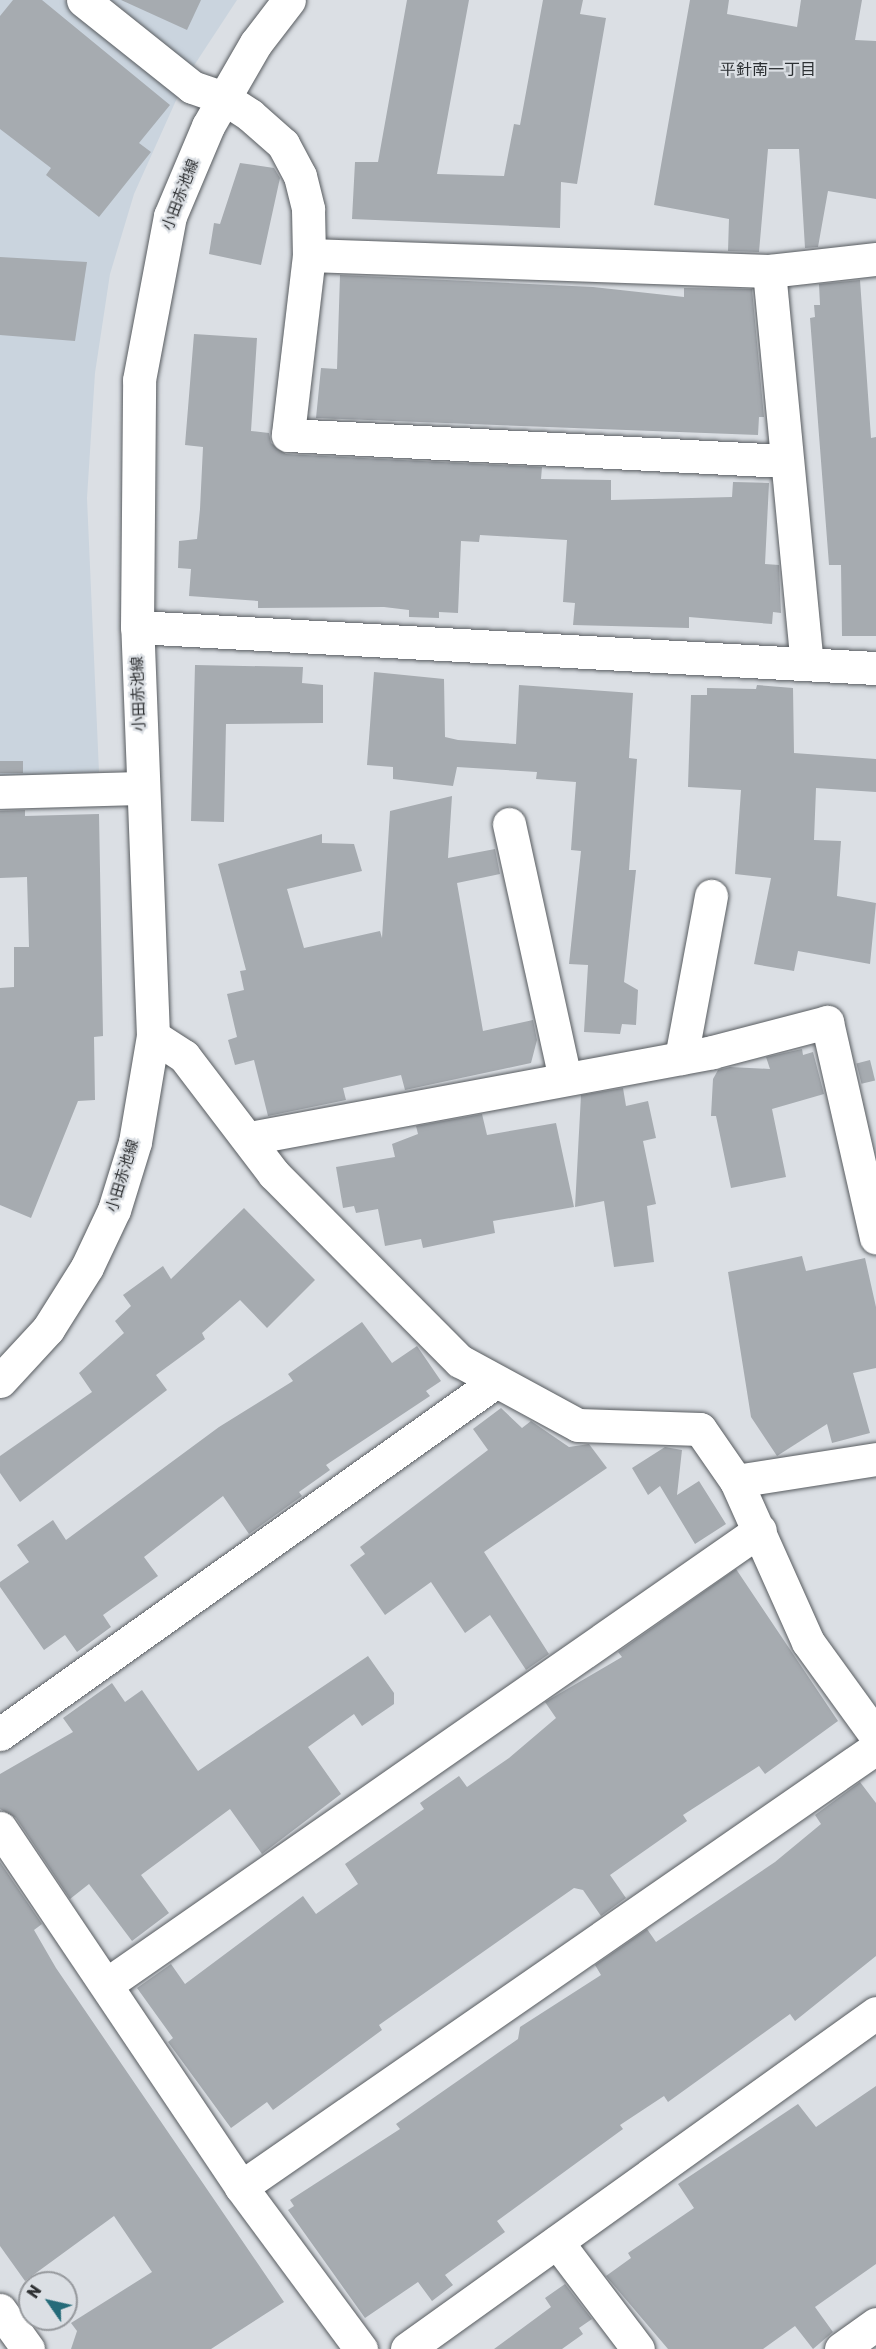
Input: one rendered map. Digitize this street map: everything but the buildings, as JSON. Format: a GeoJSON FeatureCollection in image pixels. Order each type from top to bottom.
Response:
{"type":"FeatureCollection","features":[{"type":"Feature","properties":{"kind":"street"},"geometry":{"type":"LineString","coordinates":[[83,0],[192,87],[224,98],[283,144],[296,168],[308,209],[309,255],[288,435],[783,461]]}},
{"type":"Feature","properties":{"kind":"street","name":"小田赤池線"},"geometry":{"type":"LineString","coordinates":[[0,1382],[48,1329],[87,1267],[114,1210],[135,1142],[153,1036],[141,788],[137,627],[139,381],[152,298],[170,216],[224,98],[289,0]]}},
{"type":"Feature","properties":{"kind":"street"},"geometry":{"type":"LineString","coordinates":[[309,255],[769,271],[876,259]]}},
{"type":"Feature","properties":{"kind":"street"},"geometry":{"type":"LineString","coordinates":[[769,271],[783,461],[807,663]]}},
{"type":"Feature","properties":{"kind":"street"},"geometry":{"type":"LineString","coordinates":[[137,627],[876,668]]}},
{"type":"Feature","properties":{"kind":"street"},"geometry":{"type":"LineString","coordinates":[[0,792],[141,788]]}},
{"type":"Feature","properties":{"kind":"street"},"geometry":{"type":"LineString","coordinates":[[510,824],[565,1078]]}},
{"type":"Feature","properties":{"kind":"street"},"geometry":{"type":"LineString","coordinates":[[681,1058],[711,896]]}},
{"type":"Feature","properties":{"kind":"street"},"geometry":{"type":"LineString","coordinates":[[250,1138],[681,1058],[827,1022],[876,1237]]}},
{"type":"Feature","properties":{"kind":"street"},"geometry":{"type":"LineString","coordinates":[[153,1036],[184,1056],[250,1138],[274,1174],[460,1361],[578,1425],[700,1429],[736,1481],[760,1530],[808,1642],[876,1736]]}},
{"type":"Feature","properties":{"kind":"street"},"geometry":{"type":"LineString","coordinates":[[0,1734],[495,1382]]}},
{"type":"Feature","properties":{"kind":"street"},"geometry":{"type":"LineString","coordinates":[[736,1481],[876,1459]]}},
{"type":"Feature","properties":{"kind":"street"},"geometry":{"type":"LineString","coordinates":[[107,1984],[760,1530]]}},
{"type":"Feature","properties":{"kind":"street"},"geometry":{"type":"LineString","coordinates":[[241,2187],[876,1748]]}},
{"type":"Feature","properties":{"kind":"street"},"geometry":{"type":"LineString","coordinates":[[0,1828],[107,1984],[241,2187],[361,2349]]}},
{"type":"Feature","properties":{"kind":"street"},"geometry":{"type":"LineString","coordinates":[[407,2349],[876,2013]]}},
{"type":"Feature","properties":{"kind":"street"},"geometry":{"type":"LineString","coordinates":[[557,2242],[638,2349]]}},
{"type":"Feature","properties":{"kind":"street"},"geometry":{"type":"LineString","coordinates":[[0,2310],[28,2349]]}},
{"type":"Feature","properties":{"kind":"street"},"geometry":{"type":"LineString","coordinates":[[841,2349],[876,2324]]}},
{"type":"Feature","properties":{"kind":"shaded area"},"geometry":{"type":"Polygon","coordinates":[[[0,0],[64,0],[178,96],[134,194],[110,274],[95,373],[87,498],[99,772],[0,776],[0,0]]]}},
{"type":"Feature","properties":{"kind":"shaded area"},"geometry":{"type":"Polygon","coordinates":[[[111,0],[237,0],[193,67],[111,0]]]}},
{"type":"Feature","properties":{"kind":"district","name":"平針南一丁目"},"geometry":{"type":"Point","coordinates":[768,70]}}]}
